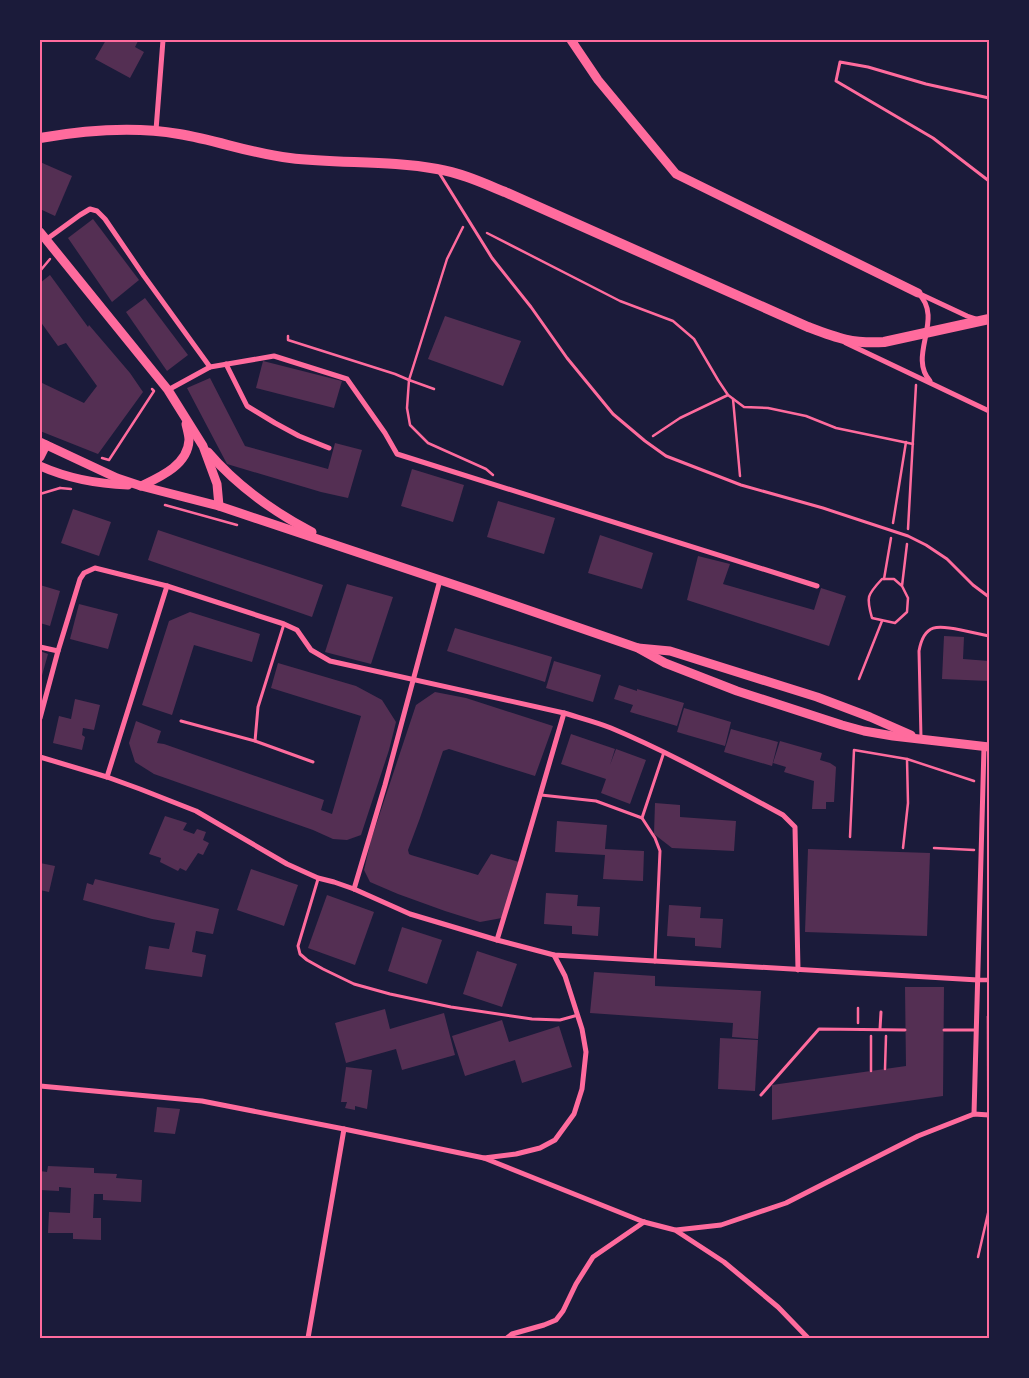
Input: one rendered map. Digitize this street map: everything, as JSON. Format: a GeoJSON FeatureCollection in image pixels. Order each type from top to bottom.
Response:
{"type":"FeatureCollection","features":[{"type":"Feature","properties":{"kind":"main road"},"geometry":{"type":"LineString","coordinates":[[571,40],[598,80],[676,174],[918,293]]}},
{"type":"Feature","properties":{"kind":"main road"},"geometry":{"type":"LineString","coordinates":[[43,138],[108,130],[156,130],[291,158],[395,164],[437,169],[459,174],[505,192],[808,327],[830,336],[851,341],[868,343],[896,340],[988,319]]}},
{"type":"Feature","properties":{"kind":"main road"},"geometry":{"type":"LineString","coordinates":[[40,232],[168,390],[203,446],[218,464],[243,488],[268,506],[297,524],[334,543]]}},
{"type":"Feature","properties":{"kind":"main road"},"geometry":{"type":"LineString","coordinates":[[40,466],[105,484],[141,486],[169,472],[186,453],[189,440],[186,419]]}},
{"type":"Feature","properties":{"kind":"main road"},"geometry":{"type":"LineString","coordinates":[[40,457],[43,444],[117,478],[219,506],[334,543],[638,648],[652,657],[686,672],[804,713],[864,731],[986,747]]}},
{"type":"Feature","properties":{"kind":"main road"},"geometry":{"type":"LineString","coordinates":[[203,446],[217,484],[219,506]]}},
{"type":"Feature","properties":{"kind":"main road"},"geometry":{"type":"LineString","coordinates":[[638,648],[670,651],[817,697],[863,714],[920,739]]}},
{"type":"Feature","properties":{"kind":"street"},"geometry":{"type":"LineString","coordinates":[[156,130],[163,40]]}},
{"type":"Feature","properties":{"kind":"street"},"geometry":{"type":"LineString","coordinates":[[47,239],[80,215],[90,210],[97,211],[106,219],[144,276],[210,367]]}},
{"type":"Feature","properties":{"kind":"street"},"geometry":{"type":"LineString","coordinates":[[918,293],[967,316],[988,319]]}},
{"type":"Feature","properties":{"kind":"street"},"geometry":{"type":"LineString","coordinates":[[918,293],[926,303],[928,311],[922,354],[924,374],[934,385]]}},
{"type":"Feature","properties":{"kind":"street"},"geometry":{"type":"LineString","coordinates":[[830,336],[989,411]]}},
{"type":"Feature","properties":{"kind":"street"},"geometry":{"type":"LineString","coordinates":[[168,390],[210,367],[274,356],[347,379],[385,433],[397,454],[816,586]]}},
{"type":"Feature","properties":{"kind":"street"},"geometry":{"type":"LineString","coordinates":[[226,364],[247,406],[299,436],[329,448]]}},
{"type":"Feature","properties":{"kind":"street"},"geometry":{"type":"LineString","coordinates":[[40,718],[80,579],[84,572],[95,568],[167,586],[284,624],[297,630],[311,650],[330,662],[564,713],[610,728],[664,752],[784,815],[796,827],[798,970]]}},
{"type":"Feature","properties":{"kind":"street"},"geometry":{"type":"LineString","coordinates":[[354,889],[385,785],[440,580]]}},
{"type":"Feature","properties":{"kind":"street"},"geometry":{"type":"LineString","coordinates":[[106,777],[167,586]]}},
{"type":"Feature","properties":{"kind":"street"},"geometry":{"type":"LineString","coordinates":[[40,647],[58,651]]}},
{"type":"Feature","properties":{"kind":"street"},"geometry":{"type":"LineString","coordinates":[[497,940],[564,713]]}},
{"type":"Feature","properties":{"kind":"street"},"geometry":{"type":"LineString","coordinates":[[974,1114],[980,851],[986,747]]}},
{"type":"Feature","properties":{"kind":"street"},"geometry":{"type":"LineString","coordinates":[[40,757],[106,777],[196,811],[287,864],[318,878],[354,889],[410,914],[554,956],[989,980]]}},
{"type":"Feature","properties":{"kind":"street"},"geometry":{"type":"LineString","coordinates":[[484,1158],[516,1154],[540,1148],[555,1140],[574,1114],[582,1089],[586,1052],[582,1029],[565,976],[554,956]]}},
{"type":"Feature","properties":{"kind":"street"},"geometry":{"type":"LineString","coordinates":[[40,1086],[202,1102],[484,1158],[644,1222],[675,1230],[724,1262],[778,1307],[808,1338]]}},
{"type":"Feature","properties":{"kind":"street"},"geometry":{"type":"LineString","coordinates":[[675,1230],[722,1225],[786,1203],[918,1136],[974,1114],[989,1115]]}},
{"type":"Feature","properties":{"kind":"street"},"geometry":{"type":"LineString","coordinates":[[308,1338],[344,1129]]}},
{"type":"Feature","properties":{"kind":"street"},"geometry":{"type":"LineString","coordinates":[[506,1338],[512,1334],[556,1320],[563,1312],[576,1284],[593,1257],[644,1222]]}},
{"type":"Feature","properties":{"kind":"lane"},"geometry":{"type":"LineString","coordinates":[[989,98],[917,82],[868,67],[840,62],[836,81],[932,138],[989,181]]}},
{"type":"Feature","properties":{"kind":"lane"},"geometry":{"type":"LineString","coordinates":[[437,169],[492,258],[531,306],[567,358],[613,414],[645,441],[666,456],[741,485],[823,508],[908,536],[947,559],[973,586],[989,597]]}},
{"type":"Feature","properties":{"kind":"lane"},"geometry":{"type":"LineString","coordinates":[[255,741],[258,707],[284,624]]}},
{"type":"Feature","properties":{"kind":"lane"},"geometry":{"type":"LineString","coordinates":[[920,739],[919,650],[921,640],[927,632],[936,627],[944,626],[989,636]]}},
{"type":"Feature","properties":{"kind":"lane"},"geometry":{"type":"LineString","coordinates":[[181,721],[255,741],[312,762]]}},
{"type":"Feature","properties":{"kind":"lane"},"geometry":{"type":"LineString","coordinates":[[642,818],[664,752]]}},
{"type":"Feature","properties":{"kind":"lane"},"geometry":{"type":"LineString","coordinates":[[540,795],[596,802],[642,818],[655,838],[660,852],[655,962]]}},
{"type":"Feature","properties":{"kind":"lane"},"geometry":{"type":"LineString","coordinates":[[318,878],[298,946],[300,954],[322,969],[354,984],[451,1007],[532,1019],[560,1020],[578,1015]]}},
{"type":"Feature","properties":{"kind":"lane"},"geometry":{"type":"LineString","coordinates":[[880,1029],[881,1012]]}},
{"type":"Feature","properties":{"kind":"lane"},"geometry":{"type":"LineString","coordinates":[[761,1096],[819,1029],[905,1030]]}},
{"type":"Feature","properties":{"kind":"lane"},"geometry":{"type":"LineString","coordinates":[[944,1030],[976,1030]]}},
{"type":"Feature","properties":{"kind":"path"},"geometry":{"type":"LineString","coordinates":[[467,217],[447,259],[409,380],[407,408],[410,424],[428,442],[486,469],[500,481],[500,486]]}},
{"type":"Feature","properties":{"kind":"path"},"geometry":{"type":"LineString","coordinates":[[473,226],[620,301],[673,321],[694,339],[728,395],[744,407],[768,408],[806,416],[836,428],[913,444]]}},
{"type":"Feature","properties":{"kind":"path"},"geometry":{"type":"LineString","coordinates":[[288,336],[288,340],[395,374],[434,389]]}},
{"type":"Feature","properties":{"kind":"path"},"geometry":{"type":"LineString","coordinates":[[100,457],[109,460],[149,399],[154,391],[148,383]]}},
{"type":"Feature","properties":{"kind":"path"},"geometry":{"type":"LineString","coordinates":[[902,586],[908,536],[916,384]]}},
{"type":"Feature","properties":{"kind":"path"},"geometry":{"type":"LineString","coordinates":[[645,441],[680,418],[728,395]]}},
{"type":"Feature","properties":{"kind":"path"},"geometry":{"type":"LineString","coordinates":[[733,399],[741,485]]}},
{"type":"Feature","properties":{"kind":"path"},"geometry":{"type":"LineString","coordinates":[[884,579],[906,442]]}},
{"type":"Feature","properties":{"kind":"path"},"geometry":{"type":"LineString","coordinates":[[60,488],[79,489]]}},
{"type":"Feature","properties":{"kind":"path"},"geometry":{"type":"LineString","coordinates":[[162,504],[244,527],[247,515]]}},
{"type":"Feature","properties":{"kind":"path"},"geometry":{"type":"LineString","coordinates":[[884,579],[894,579],[902,586],[908,598],[907,612],[895,623],[872,618],[868,601],[871,591],[884,579]]}},
{"type":"Feature","properties":{"kind":"path"},"geometry":{"type":"LineString","coordinates":[[859,679],[882,620]]}},
{"type":"Feature","properties":{"kind":"path"},"geometry":{"type":"LineString","coordinates":[[850,837],[854,750],[908,759],[983,784]]}},
{"type":"Feature","properties":{"kind":"path"},"geometry":{"type":"LineString","coordinates":[[903,848],[908,803],[908,759]]}},
{"type":"Feature","properties":{"kind":"path"},"geometry":{"type":"LineString","coordinates":[[934,848],[980,851]]}},
{"type":"Feature","properties":{"kind":"path"},"geometry":{"type":"LineString","coordinates":[[858,1008],[858,1029]]}},
{"type":"Feature","properties":{"kind":"path"},"geometry":{"type":"LineString","coordinates":[[870,1029],[871,1071]]}},
{"type":"Feature","properties":{"kind":"path"},"geometry":{"type":"LineString","coordinates":[[885,1069],[886,1029]]}},
{"type":"Feature","properties":{"kind":"path"},"geometry":{"type":"LineString","coordinates":[[978,1258],[989,1209]]}},
{"type":"Feature","properties":{"kind":"building"},"geometry":{"type":"Polygon","coordinates":[[[106,40],[138,41],[135,47],[144,52],[130,78],[95,59],[106,40]]]}},
{"type":"Feature","properties":{"kind":"building"},"geometry":{"type":"Polygon","coordinates":[[[40,162],[72,176],[55,216],[40,209],[40,162]]]}},
{"type":"Feature","properties":{"kind":"building"},"geometry":{"type":"Polygon","coordinates":[[[93,219],[139,280],[112,302],[68,238],[93,219]]]}},
{"type":"Feature","properties":{"kind":"building"},"geometry":{"type":"Polygon","coordinates":[[[50,275],[88,327],[89,325],[130,373],[143,392],[98,454],[40,431],[40,382],[84,403],[97,386],[66,343],[58,346],[40,321],[40,283],[50,275]]]}},
{"type":"Feature","properties":{"kind":"building"},"geometry":{"type":"Polygon","coordinates":[[[145,298],[188,355],[167,371],[126,312],[145,298]]]}},
{"type":"Feature","properties":{"kind":"building"},"geometry":{"type":"Polygon","coordinates":[[[445,316],[521,341],[503,386],[428,359],[445,316]]]}},
{"type":"Feature","properties":{"kind":"building"},"geometry":{"type":"Polygon","coordinates":[[[263,361],[342,381],[334,408],[256,388],[263,361]]]}},
{"type":"Feature","properties":{"kind":"building"},"geometry":{"type":"Polygon","coordinates":[[[210,378],[245,446],[328,469],[335,443],[362,450],[348,498],[321,492],[227,464],[187,388],[210,378]]]}},
{"type":"Feature","properties":{"kind":"building"},"geometry":{"type":"Polygon","coordinates":[[[412,469],[464,485],[453,522],[401,506],[412,469]]]}},
{"type":"Feature","properties":{"kind":"building"},"geometry":{"type":"Polygon","coordinates":[[[498,501],[555,518],[544,554],[487,537],[498,501]]]}},
{"type":"Feature","properties":{"kind":"building"},"geometry":{"type":"Polygon","coordinates":[[[73,509],[111,522],[99,556],[61,543],[73,509]]]}},
{"type":"Feature","properties":{"kind":"building"},"geometry":{"type":"Polygon","coordinates":[[[158,530],[323,585],[312,617],[148,560],[158,530]]]}},
{"type":"Feature","properties":{"kind":"building"},"geometry":{"type":"Polygon","coordinates":[[[600,535],[653,553],[642,589],[588,573],[600,535]]]}},
{"type":"Feature","properties":{"kind":"building"},"geometry":{"type":"Polygon","coordinates":[[[698,556],[730,564],[723,584],[814,610],[821,588],[846,596],[829,646],[687,600],[698,556]]]}},
{"type":"Feature","properties":{"kind":"building"},"geometry":{"type":"Polygon","coordinates":[[[347,584],[393,597],[371,664],[325,652],[347,584]]]}},
{"type":"Feature","properties":{"kind":"building"},"geometry":{"type":"Polygon","coordinates":[[[40,585],[60,591],[50,626],[40,623],[40,585]]]}},
{"type":"Feature","properties":{"kind":"building"},"geometry":{"type":"Polygon","coordinates":[[[79,604],[118,614],[108,649],[70,639],[79,604]]]}},
{"type":"Feature","properties":{"kind":"building"},"geometry":{"type":"Polygon","coordinates":[[[190,612],[260,634],[252,662],[194,645],[172,715],[142,705],[169,621],[190,612]]]}},
{"type":"Feature","properties":{"kind":"building"},"geometry":{"type":"Polygon","coordinates":[[[455,628],[552,657],[545,682],[447,651],[455,628]]]}},
{"type":"Feature","properties":{"kind":"building"},"geometry":{"type":"Polygon","coordinates":[[[944,636],[964,637],[963,659],[989,661],[989,681],[942,679],[944,636]]]}},
{"type":"Feature","properties":{"kind":"building"},"geometry":{"type":"Polygon","coordinates":[[[40,651],[48,654],[41,679],[40,679],[40,651]]]}},
{"type":"Feature","properties":{"kind":"building"},"geometry":{"type":"Polygon","coordinates":[[[554,661],[601,675],[593,702],[546,688],[554,661]]]}},
{"type":"Feature","properties":{"kind":"building"},"geometry":{"type":"Polygon","coordinates":[[[278,663],[356,686],[382,700],[396,722],[389,750],[361,835],[347,840],[333,839],[313,830],[154,774],[135,762],[129,743],[136,721],[161,731],[157,743],[324,800],[321,810],[332,814],[361,716],[271,688],[278,663]]]}},
{"type":"Feature","properties":{"kind":"building"},"geometry":{"type":"Polygon","coordinates":[[[619,685],[684,703],[677,726],[630,712],[633,705],[614,699],[619,685]]]}},
{"type":"Feature","properties":{"kind":"building"},"geometry":{"type":"Polygon","coordinates":[[[435,692],[466,698],[553,726],[535,776],[449,749],[443,751],[408,850],[411,855],[478,875],[491,854],[519,862],[502,918],[480,922],[445,911],[370,882],[364,870],[371,840],[416,705],[435,692]]]}},
{"type":"Feature","properties":{"kind":"building"},"geometry":{"type":"Polygon","coordinates":[[[75,699],[100,705],[94,730],[83,728],[82,735],[85,737],[82,750],[53,743],[59,716],[71,719],[75,699]]]}},
{"type":"Feature","properties":{"kind":"building"},"geometry":{"type":"Polygon","coordinates":[[[684,708],[731,722],[725,746],[677,732],[684,708]]]}},
{"type":"Feature","properties":{"kind":"building"},"geometry":{"type":"Polygon","coordinates":[[[731,729],[778,742],[772,766],[724,752],[731,729]]]}},
{"type":"Feature","properties":{"kind":"building"},"geometry":{"type":"Polygon","coordinates":[[[571,734],[615,749],[610,765],[616,749],[646,760],[630,804],[601,793],[606,779],[561,764],[571,734]]]}},
{"type":"Feature","properties":{"kind":"building"},"geometry":{"type":"Polygon","coordinates":[[[780,741],[822,753],[820,760],[836,767],[834,802],[826,802],[826,809],[812,809],[814,781],[784,772],[786,767],[773,763],[780,741]]]}},
{"type":"Feature","properties":{"kind":"building"},"geometry":{"type":"Polygon","coordinates":[[[655,803],[680,805],[680,817],[736,821],[734,851],[672,848],[654,834],[655,803]]]}},
{"type":"Feature","properties":{"kind":"building"},"geometry":{"type":"Polygon","coordinates":[[[165,816],[187,823],[183,830],[194,834],[197,829],[206,832],[203,840],[209,843],[203,855],[198,853],[186,871],[180,868],[178,871],[160,862],[161,858],[149,854],[165,816]]]}},
{"type":"Feature","properties":{"kind":"building"},"geometry":{"type":"Polygon","coordinates":[[[557,821],[607,825],[605,849],[644,851],[643,881],[603,879],[605,855],[555,852],[557,821]]]}},
{"type":"Feature","properties":{"kind":"building"},"geometry":{"type":"Polygon","coordinates":[[[808,849],[930,853],[927,936],[805,932],[808,849]]]}},
{"type":"Feature","properties":{"kind":"building"},"geometry":{"type":"Polygon","coordinates":[[[40,863],[55,866],[49,892],[40,890],[40,863]]]}},
{"type":"Feature","properties":{"kind":"building"},"geometry":{"type":"Polygon","coordinates":[[[251,869],[298,885],[284,926],[237,910],[251,869]]]}},
{"type":"Feature","properties":{"kind":"building"},"geometry":{"type":"Polygon","coordinates":[[[95,879],[219,909],[213,934],[196,931],[192,952],[206,955],[202,977],[145,969],[149,946],[169,949],[175,923],[152,919],[83,900],[87,883],[93,885],[95,879]]]}},
{"type":"Feature","properties":{"kind":"building"},"geometry":{"type":"Polygon","coordinates":[[[546,893],[578,895],[577,906],[600,907],[598,936],[572,934],[572,926],[544,924],[546,893]]]}},
{"type":"Feature","properties":{"kind":"building"},"geometry":{"type":"Polygon","coordinates":[[[327,895],[374,912],[355,965],[308,948],[327,895]]]}},
{"type":"Feature","properties":{"kind":"building"},"geometry":{"type":"Polygon","coordinates":[[[669,905],[701,907],[700,918],[723,919],[721,948],[695,946],[695,938],[667,936],[669,905]]]}},
{"type":"Feature","properties":{"kind":"building"},"geometry":{"type":"Polygon","coordinates":[[[402,927],[442,940],[427,984],[388,971],[402,927]]]}},
{"type":"Feature","properties":{"kind":"building"},"geometry":{"type":"Polygon","coordinates":[[[477,951],[517,964],[502,1007],[463,994],[477,951]]]}},
{"type":"Feature","properties":{"kind":"building"},"geometry":{"type":"Polygon","coordinates":[[[594,972],[655,976],[655,986],[761,991],[758,1039],[732,1037],[733,1023],[590,1013],[594,972]]]}},
{"type":"Feature","properties":{"kind":"building"},"geometry":{"type":"Polygon","coordinates":[[[905,987],[944,987],[943,1096],[772,1120],[772,1085],[906,1066],[905,987]]]}},
{"type":"Feature","properties":{"kind":"building"},"geometry":{"type":"Polygon","coordinates":[[[385,1009],[390,1029],[444,1013],[455,1055],[402,1070],[396,1049],[346,1063],[335,1023],[385,1009]]]}},
{"type":"Feature","properties":{"kind":"building"},"geometry":{"type":"Polygon","coordinates":[[[986,1016],[989,1016],[989,1099],[987,1099],[986,1016]]]}},
{"type":"Feature","properties":{"kind":"building"},"geometry":{"type":"Polygon","coordinates":[[[502,1020],[509,1042],[559,1026],[572,1067],[522,1083],[515,1060],[465,1076],[452,1036],[502,1020]]]}},
{"type":"Feature","properties":{"kind":"building"},"geometry":{"type":"Polygon","coordinates":[[[720,1038],[758,1040],[755,1091],[718,1089],[720,1038]]]}},
{"type":"Feature","properties":{"kind":"building"},"geometry":{"type":"Polygon","coordinates":[[[346,1067],[372,1070],[367,1109],[355,1106],[355,1110],[345,1108],[347,1102],[341,1102],[346,1067]]]}},
{"type":"Feature","properties":{"kind":"building"},"geometry":{"type":"Polygon","coordinates":[[[157,1107],[180,1109],[175,1134],[154,1132],[157,1107]]]}},
{"type":"Feature","properties":{"kind":"building"},"geometry":{"type":"Polygon","coordinates":[[[48,1166],[94,1168],[94,1173],[117,1174],[116,1178],[142,1180],[141,1202],[103,1200],[103,1194],[94,1194],[93,1218],[101,1218],[101,1240],[73,1239],[73,1233],[48,1233],[49,1212],[70,1213],[71,1188],[59,1187],[59,1191],[40,1190],[40,1171],[47,1172],[48,1166]]]}}]}
